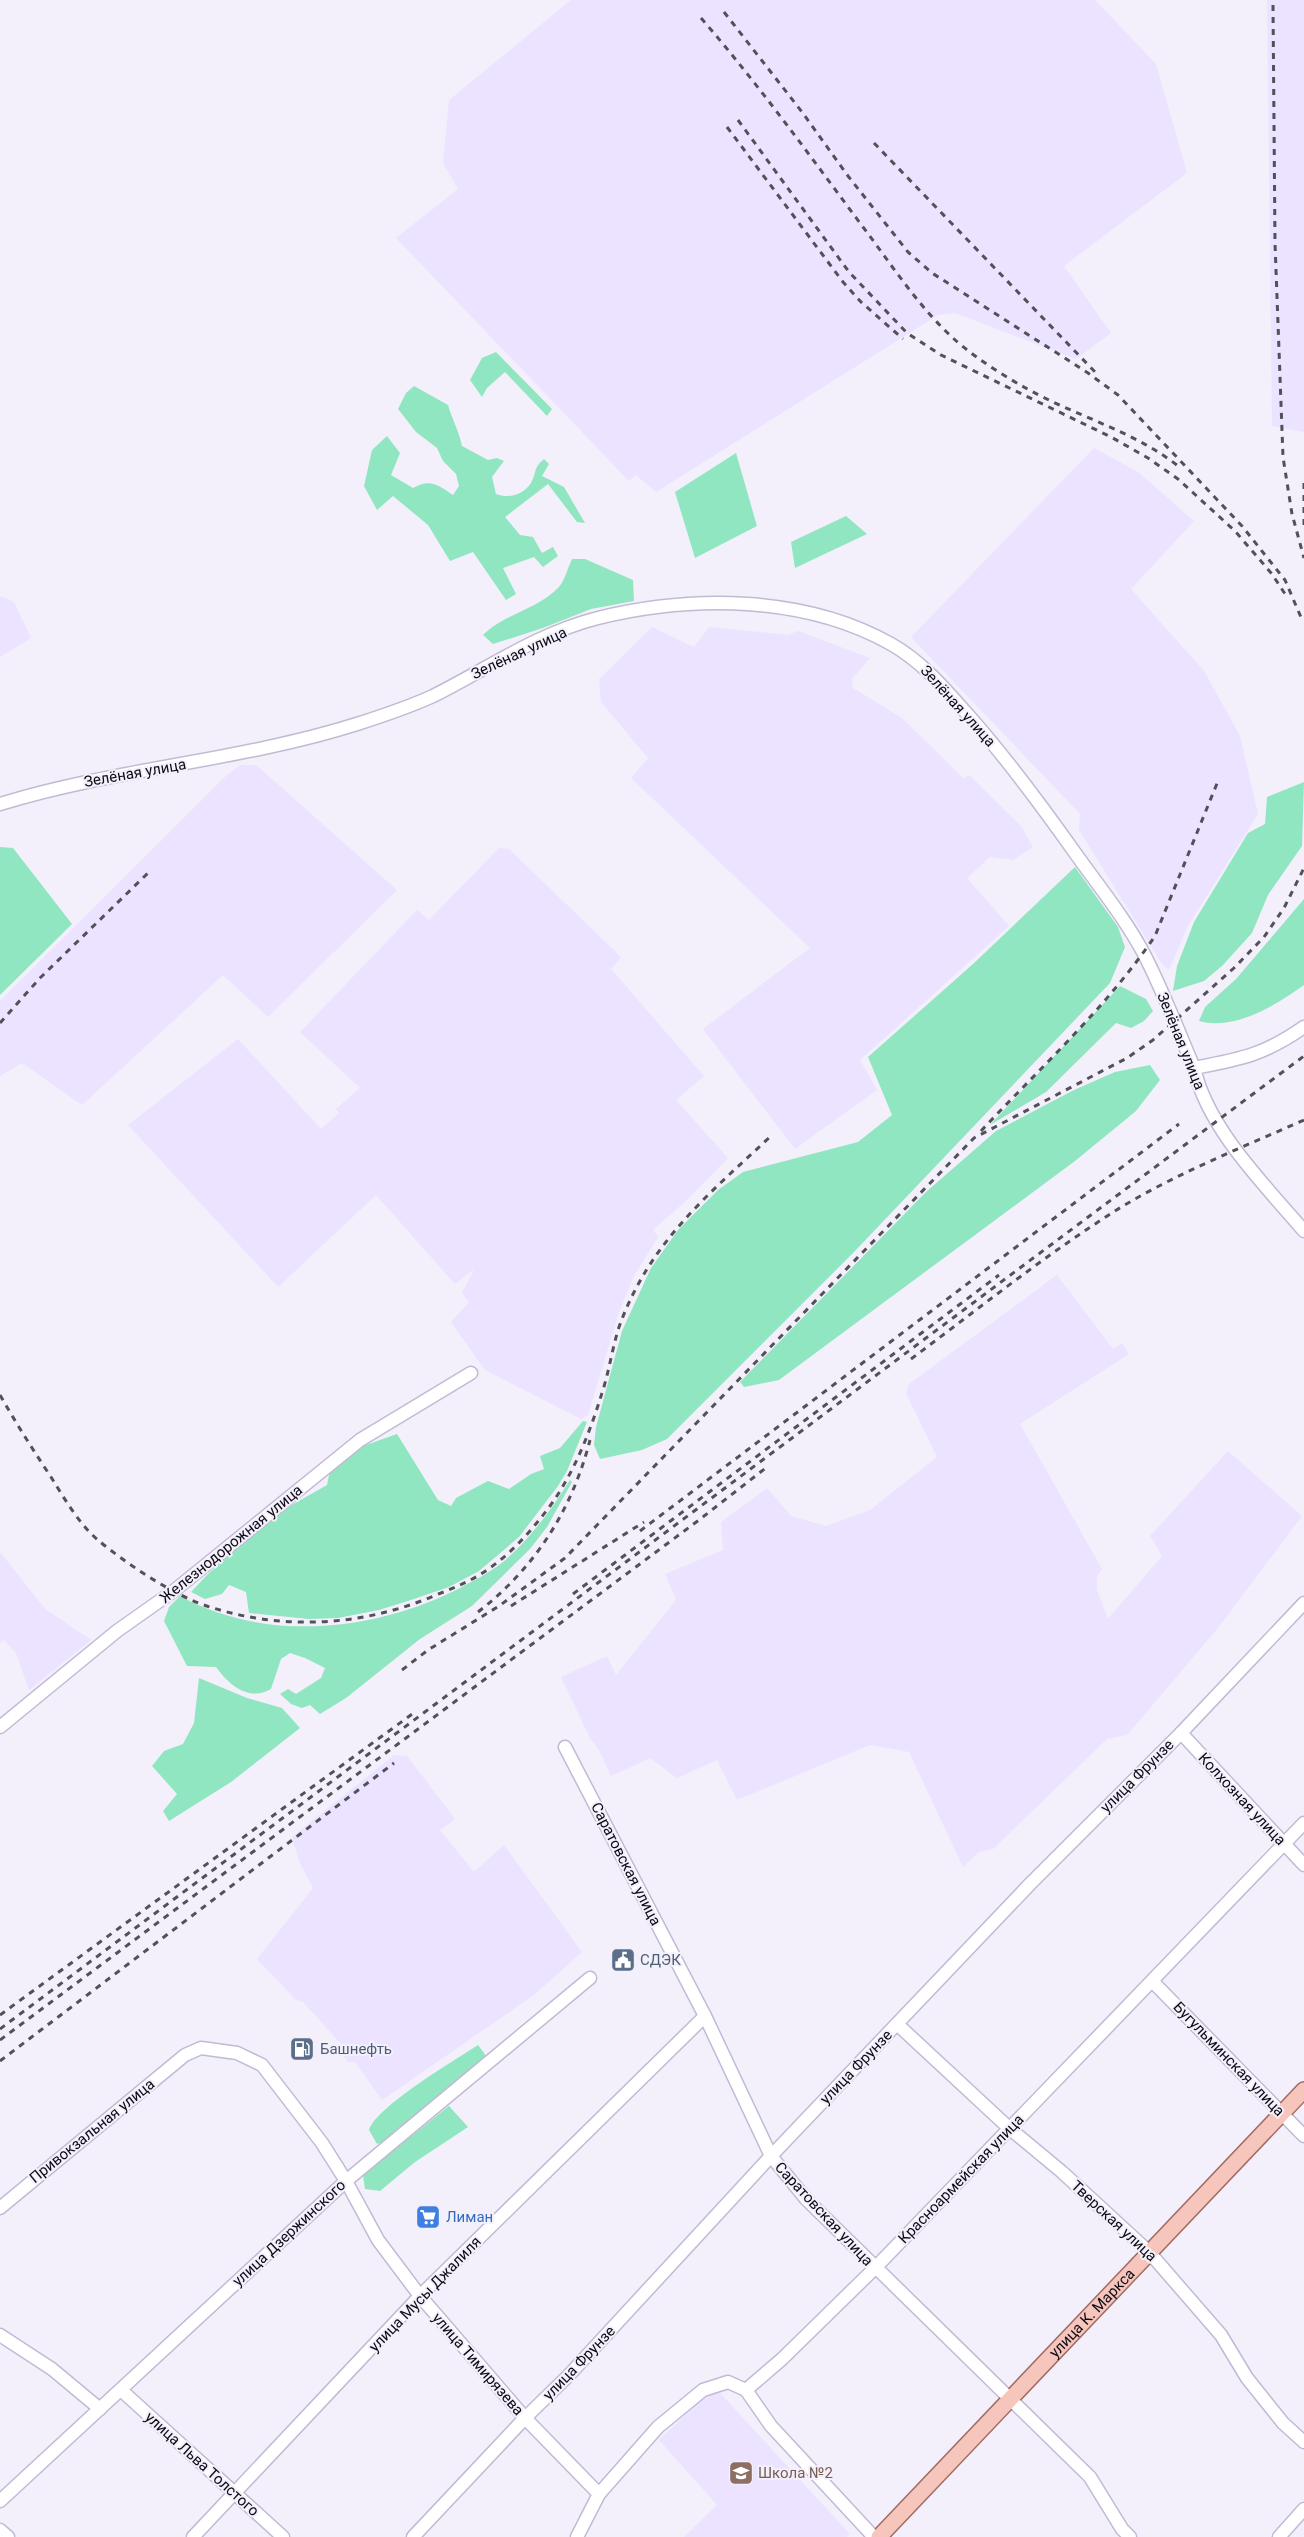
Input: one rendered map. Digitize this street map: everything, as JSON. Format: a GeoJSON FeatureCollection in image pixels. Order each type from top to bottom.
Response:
{"type":"FeatureCollection","features":[{"type":"Feature","properties":{"kind":"main road","name":"улица К. Маркса"},"geometry":{"type":"LineString","coordinates":[[879,2537],[1304,2090]]}},
{"type":"Feature","properties":{"kind":"street","name":"Зелёная улица"},"geometry":{"type":"LineString","coordinates":[[0,804],[49,789],[260,750],[357,724],[430,698],[538,640],[595,619],[666,605],[712,603],[790,610],[837,622],[890,643],[915,659],[980,728],[1044,810],[1143,952],[1194,1068],[1199,1088],[1216,1122],[1304,1231]]}},
{"type":"Feature","properties":{"kind":"street"},"geometry":{"type":"LineString","coordinates":[[1194,1068],[1249,1057],[1280,1044],[1304,1027]]}},
{"type":"Feature","properties":{"kind":"street","name":"Железнодорожная улица"},"geometry":{"type":"LineString","coordinates":[[0,1727],[117,1631],[175,1590],[360,1440],[471,1373]]}},
{"type":"Feature","properties":{"kind":"street","name":"улица Фрунзе"},"geometry":{"type":"LineString","coordinates":[[413,2537],[525,2418],[569,2375],[771,2156],[1030,1884],[1181,1733],[1304,1603]]}},
{"type":"Feature","properties":{"kind":"street","name":"Колхозная улица"},"geometry":{"type":"LineString","coordinates":[[1181,1733],[1304,1865]]}},
{"type":"Feature","properties":{"kind":"street","name":"Саратовская улица"},"geometry":{"type":"LineString","coordinates":[[565,1747],[705,2016],[771,2156],[806,2199],[875,2268],[1012,2398],[1090,2477],[1122,2529],[1130,2537]]}},
{"type":"Feature","properties":{"kind":"street","name":"Красноармейская улица"},"geometry":{"type":"LineString","coordinates":[[746,2390],[782,2359],[875,2268],[1153,1982],[1304,1823]]}},
{"type":"Feature","properties":{"kind":"street","name":"улица Дзержинского"},"geometry":{"type":"LineString","coordinates":[[0,2501],[346,2181],[590,1978]]}},
{"type":"Feature","properties":{"kind":"street","name":"Бугульминская улица"},"geometry":{"type":"LineString","coordinates":[[1153,1982],[1304,2136]]}},
{"type":"Feature","properties":{"kind":"street","name":"улица Мусы Джалиля"},"geometry":{"type":"LineString","coordinates":[[194,2537],[420,2296],[705,2016]]}},
{"type":"Feature","properties":{"kind":"street","name":"Тверская улица"},"geometry":{"type":"LineString","coordinates":[[897,2024],[1009,2128],[1062,2172],[1149,2252],[1221,2335],[1247,2378],[1283,2423],[1304,2442]]}},
{"type":"Feature","properties":{"kind":"street","name":"улица Тимирязева"},"geometry":{"type":"LineString","coordinates":[[185,2055],[201,2048],[237,2053],[262,2065],[322,2143],[346,2181],[378,2240],[420,2296],[525,2418],[600,2494]]}},
{"type":"Feature","properties":{"kind":"street","name":"Привокзальная улица"},"geometry":{"type":"LineString","coordinates":[[0,2208],[185,2055]]}},
{"type":"Feature","properties":{"kind":"street"},"geometry":{"type":"LineString","coordinates":[[0,2334],[52,2368],[100,2408]]}},
{"type":"Feature","properties":{"kind":"street"},"geometry":{"type":"LineString","coordinates":[[577,2537],[600,2494],[658,2427],[703,2390],[728,2382],[746,2390],[771,2426],[874,2537]]}},
{"type":"Feature","properties":{"kind":"street","name":"улица Льва Толстого"},"geometry":{"type":"LineString","coordinates":[[121,2390],[283,2537]]}},
{"type":"Feature","properties":{"kind":"street"},"geometry":{"type":"LineString","coordinates":[[1279,2537],[1304,2509]]}},
{"type":"Feature","properties":{"kind":"street"},"geometry":{"type":"LineString","coordinates":[[0,2530],[8,2537]]}},
{"type":"Feature","properties":{"kind":"shaded area"},"geometry":{"type":"Polygon","coordinates":[[[571,0],[1095,0],[1156,64],[1187,173],[1064,266],[1111,333],[1076,359],[955,313],[938,315],[656,492],[636,475],[629,481],[396,238],[458,189],[443,163],[449,100],[571,0]]]}},
{"type":"Feature","properties":{"kind":"shaded area"},"geometry":{"type":"Polygon","coordinates":[[[1267,0],[1304,0],[1304,432],[1272,426],[1267,0]]]}},
{"type":"Feature","properties":{"kind":"shaded area"},"geometry":{"type":"Polygon","coordinates":[[[1094,448],[1138,472],[1194,521],[1131,589],[1204,671],[1240,736],[1258,814],[1188,926],[1169,970],[1162,964],[1079,830],[1080,814],[911,637],[1094,448]]]}},
{"type":"Feature","properties":{"kind":"shaded area"},"geometry":{"type":"Polygon","coordinates":[[[0,596],[14,602],[31,638],[0,657],[0,596]]]}},
{"type":"Feature","properties":{"kind":"shaded area"},"geometry":{"type":"Polygon","coordinates":[[[652,627],[694,647],[709,627],[788,635],[798,631],[870,658],[852,679],[853,688],[902,718],[964,779],[969,775],[1021,826],[1033,847],[1013,860],[990,857],[967,878],[1009,926],[860,1060],[877,1090],[795,1149],[703,1029],[810,948],[631,778],[648,758],[601,702],[599,679],[652,627]]]}},
{"type":"Feature","properties":{"kind":"shaded area"},"geometry":{"type":"Polygon","coordinates":[[[240,765],[256,765],[397,890],[268,1017],[223,975],[82,1105],[22,1063],[0,1076],[0,1001],[226,776],[240,765]]]}},
{"type":"Feature","properties":{"kind":"shaded area"},"geometry":{"type":"Polygon","coordinates":[[[499,848],[509,849],[621,957],[611,969],[704,1076],[676,1100],[728,1158],[688,1199],[653,1230],[658,1237],[634,1276],[619,1312],[588,1415],[581,1419],[485,1370],[451,1322],[469,1302],[462,1293],[474,1269],[455,1284],[376,1195],[278,1287],[128,1125],[238,1039],[321,1129],[339,1113],[336,1109],[360,1088],[300,1032],[417,910],[429,920],[499,848]]]}},
{"type":"Feature","properties":{"kind":"shaded area"},"geometry":{"type":"Polygon","coordinates":[[[1057,1275],[1113,1349],[1122,1343],[1129,1354],[1020,1424],[1102,1569],[1097,1576],[1097,1590],[1108,1619],[1162,1556],[1150,1536],[1228,1451],[1302,1516],[1218,1628],[1127,1735],[1107,1739],[993,1849],[979,1852],[963,1867],[909,1752],[870,1745],[737,1800],[717,1760],[677,1778],[650,1758],[611,1776],[599,1750],[590,1738],[561,1677],[607,1656],[616,1675],[676,1600],[665,1574],[723,1550],[721,1522],[767,1488],[791,1516],[826,1526],[870,1510],[937,1457],[906,1393],[909,1384],[1057,1275]]]}},
{"type":"Feature","properties":{"kind":"shaded area"},"geometry":{"type":"Polygon","coordinates":[[[0,1552],[45,1609],[91,1640],[29,1690],[16,1653],[4,1640],[0,1643],[0,1552]]]}},
{"type":"Feature","properties":{"kind":"shaded area"},"geometry":{"type":"Polygon","coordinates":[[[394,1755],[407,1756],[455,1819],[440,1830],[474,1872],[504,1845],[582,1952],[534,1995],[382,2100],[355,2062],[348,2062],[343,2055],[343,2046],[303,2002],[296,2000],[257,1959],[313,1888],[299,1861],[292,1837],[394,1755]]]}},
{"type":"Feature","properties":{"kind":"shaded area","name":"Школа №2"},"geometry":{"type":"Polygon","coordinates":[[[720,2393],[850,2534],[847,2537],[684,2537],[717,2505],[659,2440],[707,2394],[720,2393]]]}},
{"type":"Feature","properties":{"kind":"green space"},"geometry":{"type":"Polygon","coordinates":[[[496,352],[552,409],[547,416],[505,372],[487,388],[482,397],[470,380],[482,358],[496,352]]]}},
{"type":"Feature","properties":{"kind":"green space"},"geometry":{"type":"Polygon","coordinates":[[[414,386],[448,405],[462,446],[488,460],[497,458],[504,461],[492,477],[496,494],[511,496],[520,493],[531,483],[537,468],[544,459],[549,464],[542,476],[564,487],[585,523],[577,522],[548,484],[505,517],[520,535],[533,537],[542,553],[553,547],[558,556],[543,567],[534,557],[503,568],[516,594],[506,600],[473,552],[450,561],[428,525],[393,496],[377,510],[364,486],[372,450],[387,436],[400,453],[391,475],[413,488],[429,483],[443,488],[453,495],[459,486],[456,474],[443,461],[437,448],[416,432],[398,409],[406,393],[414,386]]]}},
{"type":"Feature","properties":{"kind":"green space"},"geometry":{"type":"Polygon","coordinates":[[[736,453],[757,526],[695,558],[675,492],[736,453]]]}},
{"type":"Feature","properties":{"kind":"green space"},"geometry":{"type":"Polygon","coordinates":[[[846,516],[867,534],[795,568],[791,542],[846,516]]]}},
{"type":"Feature","properties":{"kind":"green space"},"geometry":{"type":"Polygon","coordinates":[[[572,559],[585,559],[633,580],[634,601],[591,609],[543,628],[493,644],[483,635],[501,621],[550,595],[561,584],[572,559]]]}},
{"type":"Feature","properties":{"kind":"green space"},"geometry":{"type":"Polygon","coordinates":[[[1304,782],[1302,846],[1268,895],[1252,933],[1222,966],[1204,981],[1173,991],[1177,966],[1194,922],[1248,833],[1265,824],[1267,797],[1304,782]]]}},
{"type":"Feature","properties":{"kind":"green space"},"geometry":{"type":"Polygon","coordinates":[[[0,847],[13,848],[72,924],[0,995],[0,847]]]}},
{"type":"Feature","properties":{"kind":"green space"},"geometry":{"type":"Polygon","coordinates":[[[1075,867],[1118,927],[1125,947],[1110,983],[854,1252],[667,1439],[642,1450],[600,1459],[594,1445],[596,1427],[622,1331],[651,1268],[678,1230],[718,1190],[743,1172],[858,1142],[892,1115],[868,1057],[973,964],[1075,867]]]}},
{"type":"Feature","properties":{"kind":"green space"},"geometry":{"type":"Polygon","coordinates":[[[1304,899],[1304,985],[1268,1008],[1241,1019],[1213,1023],[1199,1021],[1205,1007],[1236,979],[1304,899]]]}},
{"type":"Feature","properties":{"kind":"green space"},"geometry":{"type":"Polygon","coordinates":[[[1120,986],[1146,999],[1153,1011],[1144,1021],[1131,1028],[1116,1023],[1046,1092],[990,1125],[1120,986]]]}},
{"type":"Feature","properties":{"kind":"green space"},"geometry":{"type":"Polygon","coordinates":[[[1150,1065],[1160,1080],[1136,1111],[1075,1161],[779,1380],[744,1387],[740,1382],[926,1192],[996,1131],[1074,1090],[1115,1072],[1150,1065]]]}},
{"type":"Feature","properties":{"kind":"green space"},"geometry":{"type":"Polygon","coordinates":[[[583,1421],[587,1422],[567,1471],[558,1486],[519,1537],[479,1571],[449,1587],[379,1610],[338,1618],[309,1619],[249,1613],[246,1592],[229,1585],[222,1594],[205,1599],[191,1592],[207,1575],[274,1515],[327,1485],[330,1470],[363,1446],[397,1434],[438,1500],[451,1506],[456,1498],[488,1481],[509,1489],[531,1474],[544,1469],[540,1456],[560,1448],[583,1421]]]}},
{"type":"Feature","properties":{"kind":"green space"},"geometry":{"type":"Polygon","coordinates":[[[570,1480],[572,1482],[547,1527],[530,1549],[472,1606],[420,1639],[346,1698],[320,1714],[310,1705],[302,1708],[291,1704],[280,1694],[288,1689],[296,1694],[321,1678],[325,1668],[290,1653],[281,1659],[271,1689],[255,1694],[240,1690],[227,1680],[216,1667],[187,1666],[164,1621],[169,1607],[180,1596],[212,1611],[246,1620],[281,1625],[317,1626],[353,1623],[388,1616],[422,1605],[454,1591],[503,1562],[540,1524],[570,1480]]]}},
{"type":"Feature","properties":{"kind":"green space"},"geometry":{"type":"Polygon","coordinates":[[[199,1678],[247,1698],[282,1708],[300,1728],[231,1782],[169,1821],[163,1811],[177,1794],[152,1766],[164,1751],[183,1744],[194,1723],[199,1678]]]}},
{"type":"Feature","properties":{"kind":"green space"},"geometry":{"type":"Polygon","coordinates":[[[478,2045],[487,2057],[391,2139],[377,2144],[369,2130],[375,2120],[386,2109],[435,2072],[478,2045]]]}},
{"type":"Feature","properties":{"kind":"green space"},"geometry":{"type":"Polygon","coordinates":[[[449,2106],[468,2127],[415,2162],[380,2191],[365,2189],[363,2175],[449,2106]]]}},
{"type":"Feature","properties":{"kind":"railway"},"geometry":{"type":"LineString","coordinates":[[1273,5],[1275,243],[1283,457],[1292,514],[1304,558]]}},
{"type":"Feature","properties":{"kind":"railway"},"geometry":{"type":"LineString","coordinates":[[724,12],[908,252],[932,273],[1088,373],[1118,395],[1242,526],[1285,580],[1303,622]]}},
{"type":"Feature","properties":{"kind":"railway"},"geometry":{"type":"LineString","coordinates":[[701,18],[784,121],[917,299],[940,326],[963,347],[1000,373],[1051,401],[1133,438],[1178,466]]}},
{"type":"Feature","properties":{"kind":"railway"},"geometry":{"type":"LineString","coordinates":[[738,120],[849,272],[907,333],[941,355],[1111,437],[1148,458],[1178,479],[1235,531],[1272,574],[1287,597]]}},
{"type":"Feature","properties":{"kind":"railway"},"geometry":{"type":"LineString","coordinates":[[727,127],[843,282],[861,302],[903,339]]}},
{"type":"Feature","properties":{"kind":"railway"},"geometry":{"type":"LineString","coordinates":[[874,143],[1097,374]]}},
{"type":"Feature","properties":{"kind":"railway"},"geometry":{"type":"LineString","coordinates":[[1304,483],[1304,526]]}},
{"type":"Feature","properties":{"kind":"railway"},"geometry":{"type":"LineString","coordinates":[[981,1131],[1116,988],[1155,936],[1218,781]]}},
{"type":"Feature","properties":{"kind":"railway"},"geometry":{"type":"LineString","coordinates":[[402,1670],[428,1650],[499,1606],[565,1558],[974,1138],[1127,1058],[1153,1040],[1234,968],[1264,937],[1284,908],[1304,868]]}},
{"type":"Feature","properties":{"kind":"railway"},"geometry":{"type":"LineString","coordinates":[[0,1023],[40,978],[149,872]]}},
{"type":"Feature","properties":{"kind":"railway"},"geometry":{"type":"LineString","coordinates":[[0,2029],[1304,1056]]}},
{"type":"Feature","properties":{"kind":"railway"},"geometry":{"type":"LineString","coordinates":[[911,1359],[1042,1261],[1123,1206],[1189,1171],[1304,1120]]}},
{"type":"Feature","properties":{"kind":"railway"},"geometry":{"type":"LineString","coordinates":[[640,1531],[1179,1124]]}},
{"type":"Feature","properties":{"kind":"railway"},"geometry":{"type":"LineString","coordinates":[[0,1395],[78,1519],[91,1534],[122,1559],[182,1596],[238,1615],[295,1622],[353,1619],[409,1605],[456,1587],[487,1570],[513,1549],[550,1506],[567,1480],[580,1452],[607,1377],[619,1327],[647,1269],[683,1221],[725,1178],[772,1135]]}},
{"type":"Feature","properties":{"kind":"railway"},"geometry":{"type":"LineString","coordinates":[[573,1594],[999,1275]]}},
{"type":"Feature","properties":{"kind":"railway"},"geometry":{"type":"LineString","coordinates":[[478,1612],[517,1576],[549,1536],[573,1490],[590,1440]]}},
{"type":"Feature","properties":{"kind":"railway"},"geometry":{"type":"LineString","coordinates":[[0,2040],[699,1520],[767,1467]]}},
{"type":"Feature","properties":{"kind":"railway"},"geometry":{"type":"LineString","coordinates":[[511,1606],[644,1522]]}},
{"type":"Feature","properties":{"kind":"railway"},"geometry":{"type":"LineString","coordinates":[[0,2015],[415,1712]]}},
{"type":"Feature","properties":{"kind":"railway"},"geometry":{"type":"LineString","coordinates":[[0,2061],[394,1763]]}},
{"type":"Feature","properties":{"kind":"place","name":"СДЭК"},"geometry":{"type":"Point","coordinates":[623,1960]}},
{"type":"Feature","properties":{"kind":"place","name":"Башнефть"},"geometry":{"type":"Point","coordinates":[302,2049]}},
{"type":"Feature","properties":{"kind":"place","name":"Лиман"},"geometry":{"type":"Point","coordinates":[428,2217]}},
{"type":"Feature","properties":{"kind":"place","name":"Школа №2"},"geometry":{"type":"Point","coordinates":[741,2473]}}]}
